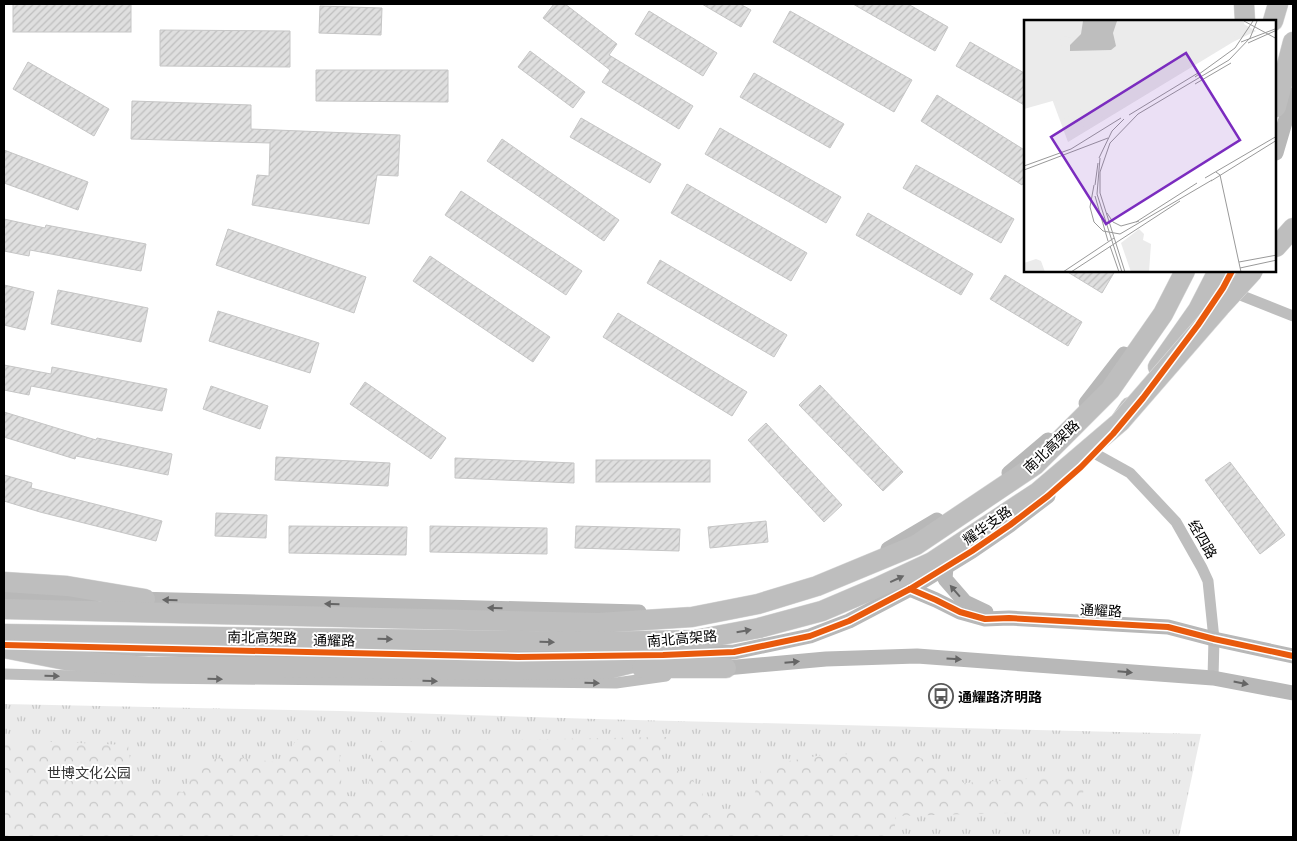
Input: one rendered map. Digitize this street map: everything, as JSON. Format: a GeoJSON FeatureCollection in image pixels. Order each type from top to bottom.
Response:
{"type":"FeatureCollection","features":[{"type":"Feature","properties":{"kind":"highway"},"geometry":{"type":"LineString","coordinates":[[1244,4],[1245,20]]}},
{"type":"Feature","properties":{"kind":"highway"},"geometry":{"type":"LineString","coordinates":[[1273,20],[1278,4]]}},
{"type":"Feature","properties":{"kind":"highway"},"geometry":{"type":"LineString","coordinates":[[1277,103],[1293,42]]}},
{"type":"Feature","properties":{"kind":"highway"},"geometry":{"type":"LineString","coordinates":[[1277,246],[1293,228]]}},
{"type":"Feature","properties":{"kind":"highway","name":"南北高架路"},"geometry":{"type":"LineString","coordinates":[[4,609],[598,623],[692,617],[758,604],[817,586],[916,545],[1034,465],[1110,390],[1163,314],[1185,272]]}},
{"type":"Feature","properties":{"kind":"highway"},"geometry":{"type":"LineString","coordinates":[[1120,422],[1252,272]]}},
{"type":"Feature","properties":{"kind":"highway","name":"南北高架路"},"geometry":{"type":"LineString","coordinates":[[4,634],[595,642],[695,640],[759,628],[822,611],[932,562],[1038,492],[1120,422],[1220,280]]}},
{"type":"Feature","properties":{"kind":"highway"},"geometry":{"type":"LineString","coordinates":[[4,582],[67,586],[145,599]]}},
{"type":"Feature","properties":{"kind":"highway"},"geometry":{"type":"LineString","coordinates":[[4,647],[66,660],[148,667],[516,670],[726,668]]}},
{"type":"Feature","properties":{"kind":"highway"},"geometry":{"type":"LineString","coordinates":[[612,668],[663,655]]}},
{"type":"Feature","properties":{"kind":"street"},"geometry":{"type":"LineString","coordinates":[[1265,20],[1269,4]]}},
{"type":"Feature","properties":{"kind":"street"},"geometry":{"type":"LineString","coordinates":[[1277,150],[1293,95]]}},
{"type":"Feature","properties":{"kind":"street"},"geometry":{"type":"LineString","coordinates":[[4,595],[637,612],[698,606],[760,594],[822,577],[884,551],[946,516],[1005,477],[1056,433],[1089,400],[1137,337],[1177,272]]}},
{"type":"Feature","properties":{"kind":"street","name":"耀华支路"},"geometry":{"type":"LineString","coordinates":[[663,655],[734,652],[810,636],[849,621],[910,589],[972,551],[1048,496],[1113,434],[1198,325],[1220,280],[1231,272]]}},
{"type":"Feature","properties":{"kind":"street"},"geometry":{"type":"LineString","coordinates":[[1220,280],[1293,316]]}},
{"type":"Feature","properties":{"kind":"street","name":"经四路"},"geometry":{"type":"LineString","coordinates":[[1094,453],[1130,474],[1176,522],[1202,568],[1208,582],[1214,638],[1213,678]]}},
{"type":"Feature","properties":{"kind":"street","name":"通耀路"},"geometry":{"type":"LineString","coordinates":[[946,567],[945,578],[965,602],[983,611],[1009,618]]}},
{"type":"Feature","properties":{"kind":"street","name":"通耀路"},"geometry":{"type":"LineString","coordinates":[[910,589],[960,612],[985,619],[1009,618],[1168,627],[1293,656]]}},
{"type":"Feature","properties":{"kind":"street","name":"通耀路"},"geometry":{"type":"LineString","coordinates":[[4,647],[518,657],[663,655]]}},
{"type":"Feature","properties":{"kind":"street"},"geometry":{"type":"LineString","coordinates":[[4,674],[151,678],[616,683],[726,668],[826,659],[916,656],[1213,678],[1293,693]]}},
{"type":"Feature","properties":{"kind":"green space","name":"世博文化公园"},"geometry":{"type":"Polygon","coordinates":[[[4,704],[1201,734],[1179,837],[4,837],[4,704]]]}},
{"type":"Feature","properties":{"kind":"green space"},"geometry":{"type":"Polygon","coordinates":[[[667,737],[656,758],[671,769],[684,773],[701,789],[708,815],[750,811],[762,766],[822,755],[910,752],[964,783],[1073,776],[1084,785],[1081,811],[895,816],[895,837],[4,837],[4,740],[128,745],[134,787],[183,792],[198,763],[229,756],[281,763],[297,739],[339,742],[342,795],[367,800],[373,742],[667,737]]]}},
{"type":"Feature","properties":{"kind":"building"},"geometry":{"type":"Polygon","coordinates":[[[13,4],[131,4],[131,32],[13,32],[13,4]]]}},
{"type":"Feature","properties":{"kind":"building"},"geometry":{"type":"Polygon","coordinates":[[[554,4],[565,4],[617,44],[609,55],[693,106],[679,129],[602,82],[610,70],[543,18],[554,4]]]}},
{"type":"Feature","properties":{"kind":"building"},"geometry":{"type":"Polygon","coordinates":[[[702,4],[740,4],[751,10],[741,27],[702,4]]]}},
{"type":"Feature","properties":{"kind":"building"},"geometry":{"type":"Polygon","coordinates":[[[853,4],[908,4],[948,27],[935,51],[853,4]]]}},
{"type":"Feature","properties":{"kind":"building"},"geometry":{"type":"Polygon","coordinates":[[[320,6],[382,8],[381,35],[319,33],[320,6]]]}},
{"type":"Feature","properties":{"kind":"building"},"geometry":{"type":"Polygon","coordinates":[[[649,11],[717,53],[703,76],[635,34],[649,11]]]}},
{"type":"Feature","properties":{"kind":"building"},"geometry":{"type":"Polygon","coordinates":[[[790,11],[912,80],[894,112],[773,42],[790,11]]]}},
{"type":"Feature","properties":{"kind":"building"},"geometry":{"type":"Polygon","coordinates":[[[160,30],[290,31],[290,67],[160,66],[160,30]]]}},
{"type":"Feature","properties":{"kind":"building"},"geometry":{"type":"Polygon","coordinates":[[[970,42],[1024,73],[1024,105],[956,66],[970,42]]]}},
{"type":"Feature","properties":{"kind":"building"},"geometry":{"type":"Polygon","coordinates":[[[530,51],[585,92],[573,108],[518,67],[530,51]]]}},
{"type":"Feature","properties":{"kind":"building"},"geometry":{"type":"Polygon","coordinates":[[[28,62],[109,109],[94,136],[13,89],[28,62]]]}},
{"type":"Feature","properties":{"kind":"building"},"geometry":{"type":"Polygon","coordinates":[[[316,70],[448,70],[448,102],[316,101],[316,70]]]}},
{"type":"Feature","properties":{"kind":"building"},"geometry":{"type":"Polygon","coordinates":[[[754,73],[844,124],[830,148],[740,97],[754,73]]]}},
{"type":"Feature","properties":{"kind":"building"},"geometry":{"type":"Polygon","coordinates":[[[937,95],[1024,150],[1024,182],[1022,185],[921,121],[937,95]]]}},
{"type":"Feature","properties":{"kind":"building"},"geometry":{"type":"Polygon","coordinates":[[[132,101],[251,105],[251,129],[400,135],[398,176],[377,175],[369,224],[252,205],[257,175],[269,176],[270,143],[131,139],[132,101]]]}},
{"type":"Feature","properties":{"kind":"building"},"geometry":{"type":"Polygon","coordinates":[[[581,118],[661,164],[650,183],[570,137],[581,118]]]}},
{"type":"Feature","properties":{"kind":"building"},"geometry":{"type":"Polygon","coordinates":[[[720,128],[841,197],[826,223],[705,154],[720,128]]]}},
{"type":"Feature","properties":{"kind":"building"},"geometry":{"type":"Polygon","coordinates":[[[502,139],[619,220],[604,241],[487,161],[502,139]]]}},
{"type":"Feature","properties":{"kind":"building"},"geometry":{"type":"Polygon","coordinates":[[[4,150],[88,182],[78,210],[4,183],[4,150]]]}},
{"type":"Feature","properties":{"kind":"building"},"geometry":{"type":"Polygon","coordinates":[[[916,165],[1014,219],[1001,243],[903,188],[916,165]]]}},
{"type":"Feature","properties":{"kind":"building"},"geometry":{"type":"Polygon","coordinates":[[[687,184],[807,253],[791,281],[671,213],[687,184]]]}},
{"type":"Feature","properties":{"kind":"building"},"geometry":{"type":"Polygon","coordinates":[[[461,191],[582,271],[566,295],[445,215],[461,191]]]}},
{"type":"Feature","properties":{"kind":"building"},"geometry":{"type":"Polygon","coordinates":[[[868,213],[973,274],[961,295],[856,235],[868,213]]]}},
{"type":"Feature","properties":{"kind":"building"},"geometry":{"type":"Polygon","coordinates":[[[4,219],[45,228],[46,225],[146,244],[141,271],[30,250],[29,256],[4,251],[4,219]]]}},
{"type":"Feature","properties":{"kind":"building"},"geometry":{"type":"Polygon","coordinates":[[[228,229],[366,277],[354,313],[216,265],[228,229]]]}},
{"type":"Feature","properties":{"kind":"building"},"geometry":{"type":"Polygon","coordinates":[[[430,256],[550,337],[533,362],[413,281],[430,256]]]}},
{"type":"Feature","properties":{"kind":"building"},"geometry":{"type":"Polygon","coordinates":[[[660,260],[787,335],[774,357],[647,283],[660,260]]]}},
{"type":"Feature","properties":{"kind":"building"},"geometry":{"type":"Polygon","coordinates":[[[1068,272],[1114,272],[1102,293],[1068,272]]]}},
{"type":"Feature","properties":{"kind":"building"},"geometry":{"type":"Polygon","coordinates":[[[1005,275],[1082,322],[1068,346],[990,299],[1005,275]]]}},
{"type":"Feature","properties":{"kind":"building"},"geometry":{"type":"Polygon","coordinates":[[[4,285],[34,292],[25,330],[4,325],[4,285]]]}},
{"type":"Feature","properties":{"kind":"building"},"geometry":{"type":"Polygon","coordinates":[[[58,290],[148,308],[141,342],[51,324],[58,290]]]}},
{"type":"Feature","properties":{"kind":"building"},"geometry":{"type":"Polygon","coordinates":[[[218,311],[319,343],[310,373],[209,341],[218,311]]]}},
{"type":"Feature","properties":{"kind":"building"},"geometry":{"type":"Polygon","coordinates":[[[618,313],[747,392],[732,416],[603,337],[618,313]]]}},
{"type":"Feature","properties":{"kind":"building"},"geometry":{"type":"Polygon","coordinates":[[[4,365],[51,374],[52,367],[167,389],[162,411],[31,386],[29,395],[4,390],[4,365]]]}},
{"type":"Feature","properties":{"kind":"building"},"geometry":{"type":"Polygon","coordinates":[[[365,382],[446,438],[431,459],[350,404],[365,382]]]}},
{"type":"Feature","properties":{"kind":"building"},"geometry":{"type":"Polygon","coordinates":[[[820,385],[903,472],[883,491],[799,405],[820,385]]]}},
{"type":"Feature","properties":{"kind":"building"},"geometry":{"type":"Polygon","coordinates":[[[211,386],[268,406],[260,429],[203,409],[211,386]]]}},
{"type":"Feature","properties":{"kind":"building"},"geometry":{"type":"Polygon","coordinates":[[[4,412],[96,440],[97,438],[172,454],[168,475],[76,456],[75,459],[4,437],[4,412]]]}},
{"type":"Feature","properties":{"kind":"building"},"geometry":{"type":"Polygon","coordinates":[[[766,423],[842,505],[824,522],[748,440],[766,423]]]}},
{"type":"Feature","properties":{"kind":"building"},"geometry":{"type":"Polygon","coordinates":[[[276,457],[390,463],[388,486],[275,480],[276,457]]]}},
{"type":"Feature","properties":{"kind":"building"},"geometry":{"type":"Polygon","coordinates":[[[455,458],[574,463],[574,483],[455,478],[455,458]]]}},
{"type":"Feature","properties":{"kind":"building"},"geometry":{"type":"Polygon","coordinates":[[[596,460],[710,460],[710,482],[596,482],[596,460]]]}},
{"type":"Feature","properties":{"kind":"building"},"geometry":{"type":"Polygon","coordinates":[[[1230,462],[1285,535],[1260,554],[1205,480],[1230,462]]]}},
{"type":"Feature","properties":{"kind":"building"},"geometry":{"type":"Polygon","coordinates":[[[4,475],[32,483],[31,488],[162,521],[156,541],[4,501],[4,475]]]}},
{"type":"Feature","properties":{"kind":"building"},"geometry":{"type":"Polygon","coordinates":[[[216,513],[267,515],[266,538],[215,536],[216,513]]]}},
{"type":"Feature","properties":{"kind":"building"},"geometry":{"type":"Polygon","coordinates":[[[766,521],[768,542],[710,548],[708,527],[766,521]]]}},
{"type":"Feature","properties":{"kind":"building"},"geometry":{"type":"Polygon","coordinates":[[[289,526],[407,527],[406,555],[289,553],[289,526]]]}},
{"type":"Feature","properties":{"kind":"building"},"geometry":{"type":"Polygon","coordinates":[[[430,526],[547,528],[547,554],[430,552],[430,526]]]}},
{"type":"Feature","properties":{"kind":"building"},"geometry":{"type":"Polygon","coordinates":[[[576,526],[680,529],[679,551],[575,548],[576,526]]]}},
{"type":"Feature","properties":{"kind":"cycle path"},"geometry":{"type":"LineString","coordinates":[[4,645],[518,657],[734,652],[810,636],[849,621],[910,589],[972,551],[1048,496],[1081,467],[1113,434],[1143,398],[1198,325],[1231,272]]}},
{"type":"Feature","properties":{"kind":"cycle path"},"geometry":{"type":"LineString","coordinates":[[910,589],[960,612],[985,619],[1009,618],[1168,627],[1293,656]]}},
{"type":"Feature","properties":{"kind":"place","name":"通耀路济明路"},"geometry":{"type":"Point","coordinates":[941,696]}}]}
